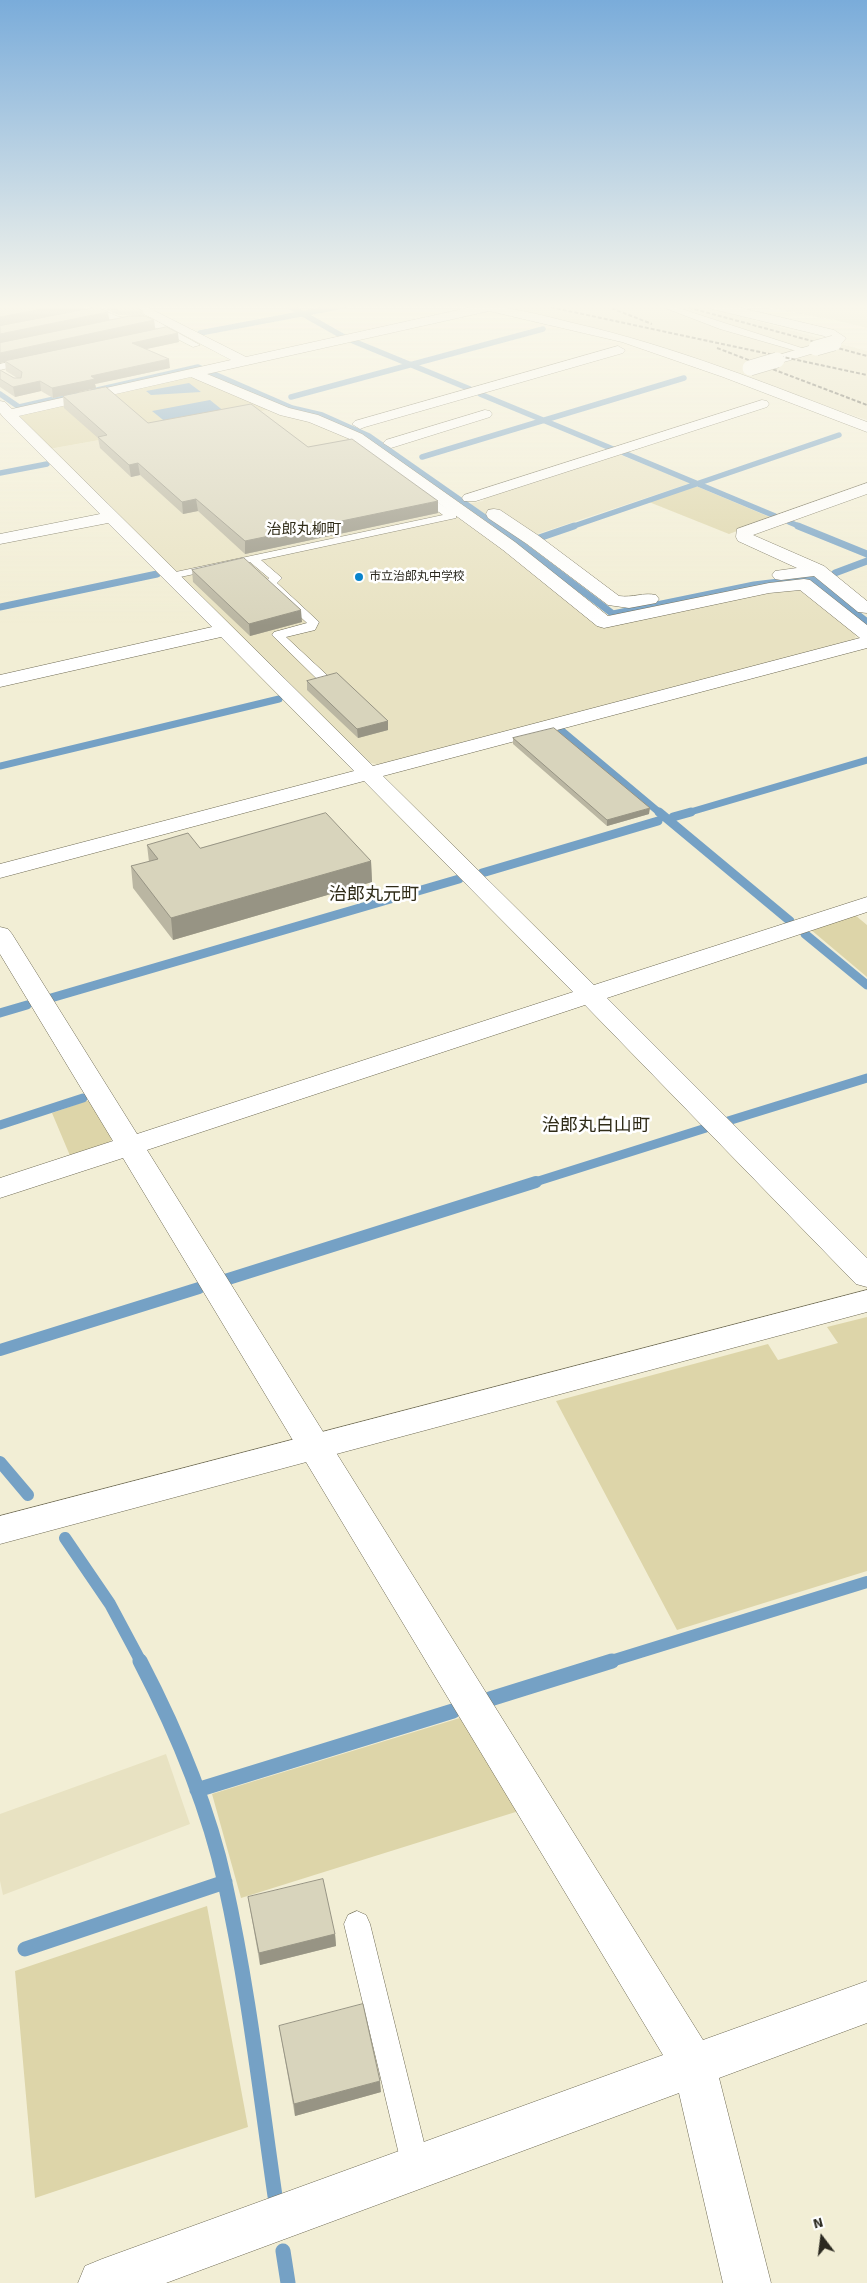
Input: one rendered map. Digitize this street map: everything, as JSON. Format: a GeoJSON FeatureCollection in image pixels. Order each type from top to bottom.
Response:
{"type":"FeatureCollection","features":[{"type":"Feature","properties":{"kind":"street"},"geometry":{"type":"LineString","coordinates":[[8,413],[370,773],[867,1276]]}},
{"type":"Feature","properties":{"kind":"street"},"geometry":{"type":"LineString","coordinates":[[288,413],[314,418],[357,437],[509,546],[604,622],[769,588],[804,584],[867,634]]}},
{"type":"Feature","properties":{"kind":"street"},"geometry":{"type":"LineString","coordinates":[[328,413],[360,424],[407,454]]}},
{"type":"Feature","properties":{"kind":"street"},"geometry":{"type":"LineString","coordinates":[[360,424],[400,413]]}},
{"type":"Feature","properties":{"kind":"street"},"geometry":{"type":"LineString","coordinates":[[470,498],[735,413]]}},
{"type":"Feature","properties":{"kind":"street"},"geometry":{"type":"LineString","coordinates":[[823,413],[867,427]]}},
{"type":"Feature","properties":{"kind":"street"},"geometry":{"type":"LineString","coordinates":[[391,443],[485,414]]}},
{"type":"Feature","properties":{"kind":"street"},"geometry":{"type":"LineString","coordinates":[[823,426],[867,441]]}},
{"type":"Feature","properties":{"kind":"street"},"geometry":{"type":"LineString","coordinates":[[455,487],[533,540],[614,601],[629,603],[751,578],[818,570]]}},
{"type":"Feature","properties":{"kind":"street"},"geometry":{"type":"LineString","coordinates":[[867,488],[743,533],[744,538],[818,570],[867,610]]}},
{"type":"Feature","properties":{"kind":"street"},"geometry":{"type":"LineString","coordinates":[[0,539],[111,517]]}},
{"type":"Feature","properties":{"kind":"street"},"geometry":{"type":"LineString","coordinates":[[0,681],[225,630]]}},
{"type":"Feature","properties":{"kind":"street"},"geometry":{"type":"LineString","coordinates":[[0,871],[867,642]]}},
{"type":"Feature","properties":{"kind":"street"},"geometry":{"type":"LineString","coordinates":[[0,1188],[867,904]]}},
{"type":"Feature","properties":{"kind":"street"},"geometry":{"type":"LineString","coordinates":[[0,934],[694,2066],[746,2283]]}},
{"type":"Feature","properties":{"kind":"street"},"geometry":{"type":"LineString","coordinates":[[0,1530],[867,1301]]}},
{"type":"Feature","properties":{"kind":"street"},"geometry":{"type":"LineString","coordinates":[[102,2283],[867,2002]]}},
{"type":"Feature","properties":{"kind":"lane"},"geometry":{"type":"LineString","coordinates":[[171,576],[452,516],[377,462]]}},
{"type":"Feature","properties":{"kind":"lane"},"geometry":{"type":"LineString","coordinates":[[253,559],[276,578],[270,583],[314,622],[311,627],[278,635],[324,679]]}},
{"type":"Feature","properties":{"kind":"lane"},"geometry":{"type":"LineString","coordinates":[[357,1924],[416,2167]]}},
{"type":"Feature","properties":{"kind":"shaded area"},"geometry":{"type":"Polygon","coordinates":[[[27,413],[253,413],[49,449],[16,415],[27,413]]]}},
{"type":"Feature","properties":{"kind":"shaded area","name":"市立治郎丸中学校"},"geometry":{"type":"Polygon","coordinates":[[[253,413],[285,413],[312,421],[350,439],[448,508],[483,501],[484,497],[618,454],[691,483],[501,546],[599,626],[773,591],[800,588],[856,631],[855,640],[382,765],[366,762],[49,449],[253,413]]]}},
{"type":"Feature","properties":{"kind":"shaded area"},"geometry":{"type":"Polygon","coordinates":[[[845,413],[867,413],[867,420],[845,413]]]}},
{"type":"Feature","properties":{"kind":"shaded area"},"geometry":{"type":"Polygon","coordinates":[[[696,486],[772,518],[729,534],[649,502],[696,486]]]}},
{"type":"Feature","properties":{"kind":"shaded area"},"geometry":{"type":"Polygon","coordinates":[[[855,915],[867,925],[867,977],[810,929],[855,915]]]}},
{"type":"Feature","properties":{"kind":"shaded area"},"geometry":{"type":"Polygon","coordinates":[[[92,1099],[114,1137],[105,1147],[71,1158],[52,1113],[92,1099]]]}},
{"type":"Feature","properties":{"kind":"shaded area"},"geometry":{"type":"Polygon","coordinates":[[[867,1317],[867,1571],[677,1630],[556,1401],[768,1344],[778,1360],[838,1343],[827,1327],[867,1317]]]}},
{"type":"Feature","properties":{"kind":"shaded area"},"geometry":{"type":"Polygon","coordinates":[[[463,1717],[522,1810],[241,1898],[212,1794],[463,1717]]]}},
{"type":"Feature","properties":{"kind":"shaded area"},"geometry":{"type":"Polygon","coordinates":[[[166,1754],[190,1824],[3,1895],[0,1881],[0,1814],[166,1754]]]}},
{"type":"Feature","properties":{"kind":"shaded area"},"geometry":{"type":"Polygon","coordinates":[[[207,1906],[248,2127],[35,2198],[15,1971],[207,1906]]]}},
{"type":"Feature","properties":{"kind":"water"},"geometry":{"type":"Polygon","coordinates":[[[154,413],[222,413],[167,423],[154,413]]]}},
{"type":"Feature","properties":{"kind":"building"},"geometry":{"type":"Polygon","coordinates":[[[82,413],[136,413],[148,423],[205,413],[262,413],[308,447],[352,439],[438,501],[245,541],[196,499],[182,502],[138,463],[129,465],[98,437],[107,435],[82,413]]]}},
{"type":"Feature","properties":{"kind":"building"},"geometry":{"type":"Polygon","coordinates":[[[244,558],[301,610],[249,624],[192,570],[244,558]]]}},
{"type":"Feature","properties":{"kind":"building"},"geometry":{"type":"Polygon","coordinates":[[[337,673],[388,721],[357,729],[307,681],[337,673]]]}},
{"type":"Feature","properties":{"kind":"building"},"geometry":{"type":"Polygon","coordinates":[[[554,728],[650,808],[607,820],[513,738],[554,728]]]}},
{"type":"Feature","properties":{"kind":"building"},"geometry":{"type":"Polygon","coordinates":[[[326,813],[371,861],[171,918],[131,866],[158,859],[147,845],[188,833],[200,848],[326,813]]]}},
{"type":"Feature","properties":{"kind":"building"},"geometry":{"type":"Polygon","coordinates":[[[323,1879],[335,1934],[259,1953],[248,1897],[323,1879]]]}},
{"type":"Feature","properties":{"kind":"building"},"geometry":{"type":"Polygon","coordinates":[[[363,2004],[380,2081],[294,2104],[279,2026],[363,2004]]]}},
{"type":"Feature","properties":{"kind":"waterway"},"geometry":{"type":"LineString","coordinates":[[311,413],[322,415],[369,436],[499,527]]}},
{"type":"Feature","properties":{"kind":"waterway"},"geometry":{"type":"LineString","coordinates":[[525,413],[544,420]]}},
{"type":"Feature","properties":{"kind":"waterway"},"geometry":{"type":"LineString","coordinates":[[544,420],[569,413]]}},
{"type":"Feature","properties":{"kind":"waterway"},"geometry":{"type":"LineString","coordinates":[[422,457],[544,420]]}},
{"type":"Feature","properties":{"kind":"waterway"},"geometry":{"type":"LineString","coordinates":[[544,420],[613,449]]}},
{"type":"Feature","properties":{"kind":"waterway"},"geometry":{"type":"LineString","coordinates":[[697,484],[839,435]]}},
{"type":"Feature","properties":{"kind":"waterway"},"geometry":{"type":"LineString","coordinates":[[624,453],[697,484]]}},
{"type":"Feature","properties":{"kind":"waterway"},"geometry":{"type":"LineString","coordinates":[[0,473],[47,464]]}},
{"type":"Feature","properties":{"kind":"waterway"},"geometry":{"type":"LineString","coordinates":[[571,527],[697,484]]}},
{"type":"Feature","properties":{"kind":"waterway"},"geometry":{"type":"LineString","coordinates":[[697,484],[775,516]]}},
{"type":"Feature","properties":{"kind":"waterway"},"geometry":{"type":"LineString","coordinates":[[789,522],[801,527]]}},
{"type":"Feature","properties":{"kind":"waterway"},"geometry":{"type":"LineString","coordinates":[[497,526],[613,614],[754,585],[811,578],[867,622]]}},
{"type":"Feature","properties":{"kind":"waterway"},"geometry":{"type":"LineString","coordinates":[[539,538],[574,526]]}},
{"type":"Feature","properties":{"kind":"waterway"},"geometry":{"type":"LineString","coordinates":[[798,526],[867,554]]}},
{"type":"Feature","properties":{"kind":"waterway"},"geometry":{"type":"LineString","coordinates":[[835,573],[867,561]]}},
{"type":"Feature","properties":{"kind":"waterway"},"geometry":{"type":"LineString","coordinates":[[0,607],[157,574]]}},
{"type":"Feature","properties":{"kind":"waterway"},"geometry":{"type":"LineString","coordinates":[[0,766],[279,699]]}},
{"type":"Feature","properties":{"kind":"waterway"},"geometry":{"type":"LineString","coordinates":[[561,730],[660,813]]}},
{"type":"Feature","properties":{"kind":"waterway"},"geometry":{"type":"LineString","coordinates":[[687,813],[867,760]]}},
{"type":"Feature","properties":{"kind":"waterway"},"geometry":{"type":"LineString","coordinates":[[659,812],[790,921]]}},
{"type":"Feature","properties":{"kind":"waterway"},"geometry":{"type":"LineString","coordinates":[[673,817],[691,812]]}},
{"type":"Feature","properties":{"kind":"waterway"},"geometry":{"type":"LineString","coordinates":[[482,873],[658,821]]}},
{"type":"Feature","properties":{"kind":"waterway"},"geometry":{"type":"LineString","coordinates":[[51,998],[459,879]]}},
{"type":"Feature","properties":{"kind":"waterway"},"geometry":{"type":"LineString","coordinates":[[805,934],[867,985]]}},
{"type":"Feature","properties":{"kind":"waterway"},"geometry":{"type":"LineString","coordinates":[[0,1013],[27,1005]]}},
{"type":"Feature","properties":{"kind":"waterway"},"geometry":{"type":"LineString","coordinates":[[728,1121],[867,1078]]}},
{"type":"Feature","properties":{"kind":"waterway"},"geometry":{"type":"LineString","coordinates":[[0,1125],[83,1098]]}},
{"type":"Feature","properties":{"kind":"waterway"},"geometry":{"type":"LineString","coordinates":[[532,1183],[706,1128]]}},
{"type":"Feature","properties":{"kind":"waterway"},"geometry":{"type":"LineString","coordinates":[[225,1280],[536,1182]]}},
{"type":"Feature","properties":{"kind":"waterway"},"geometry":{"type":"LineString","coordinates":[[0,1350],[199,1288]]}},
{"type":"Feature","properties":{"kind":"waterway"},"geometry":{"type":"LineString","coordinates":[[0,1462],[28,1495]]}},
{"type":"Feature","properties":{"kind":"waterway"},"geometry":{"type":"LineString","coordinates":[[65,1538],[110,1604],[141,1662]]}},
{"type":"Feature","properties":{"kind":"waterway"},"geometry":{"type":"LineString","coordinates":[[608,1662],[867,1582]]}},
{"type":"Feature","properties":{"kind":"waterway"},"geometry":{"type":"LineString","coordinates":[[140,1661],[166,1714],[197,1790]]}},
{"type":"Feature","properties":{"kind":"waterway"},"geometry":{"type":"LineString","coordinates":[[490,1699],[612,1661]]}},
{"type":"Feature","properties":{"kind":"waterway"},"geometry":{"type":"LineString","coordinates":[[197,1790],[453,1711]]}},
{"type":"Feature","properties":{"kind":"waterway"},"geometry":{"type":"LineString","coordinates":[[197,1790],[210,1826],[225,1882]]}},
{"type":"Feature","properties":{"kind":"waterway"},"geometry":{"type":"LineString","coordinates":[[25,1949],[225,1882]]}},
{"type":"Feature","properties":{"kind":"waterway"},"geometry":{"type":"LineString","coordinates":[[225,1882],[247,2000],[275,2196]]}},
{"type":"Feature","properties":{"kind":"waterway"},"geometry":{"type":"LineString","coordinates":[[283,2251],[288,2283]]}},
{"type":"Feature","properties":{"kind":"place","name":"市立治郎丸中学校"},"geometry":{"type":"Point","coordinates":[359,577]}},
{"type":"Feature","properties":{"kind":"district","name":"治郎丸柳町"},"geometry":{"type":"Point","coordinates":[304,530]}},
{"type":"Feature","properties":{"kind":"district","name":"治郎丸元町"},"geometry":{"type":"Point","coordinates":[374,895]}},
{"type":"Feature","properties":{"kind":"district","name":"治郎丸白山町"},"geometry":{"type":"Point","coordinates":[596,1126]}}]}
